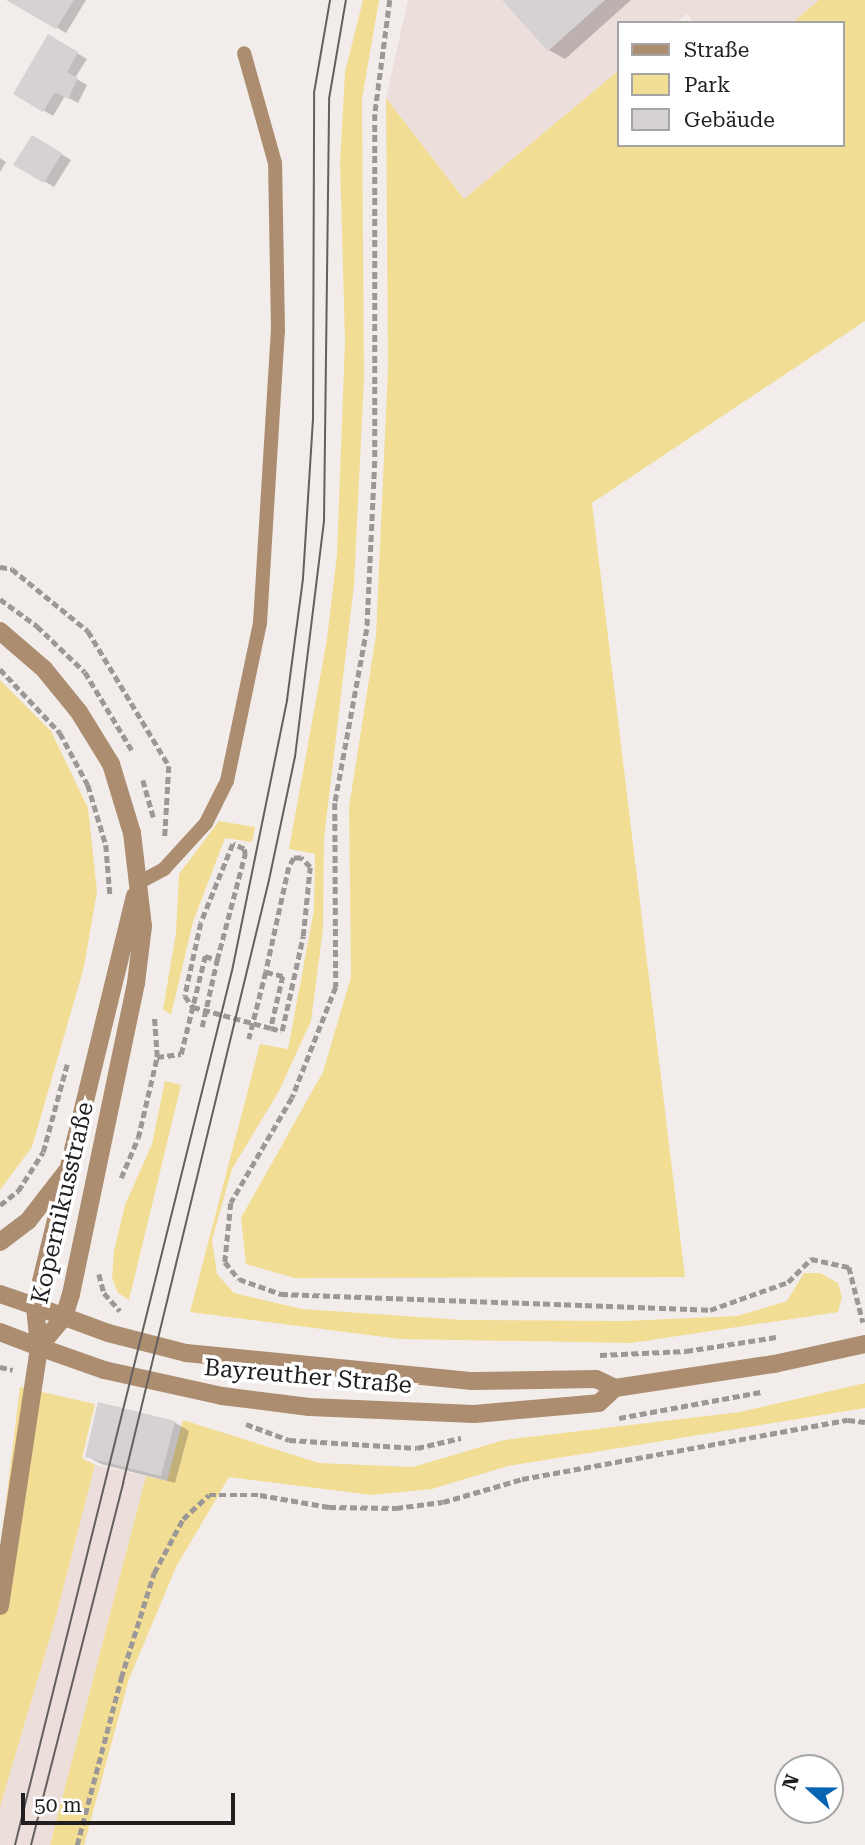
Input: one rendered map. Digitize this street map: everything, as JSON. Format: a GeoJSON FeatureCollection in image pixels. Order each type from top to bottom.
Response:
{"type":"FeatureCollection","features":[{"type":"Feature","properties":{"kind":"street","name":"Kopernikusstraße"},"geometry":{"type":"LineString","coordinates":[[0,631],[44,669],[79,712],[111,764],[132,833],[143,926],[136,983],[64,1318],[39,1347]]}},
{"type":"Feature","properties":{"kind":"street","name":"Kopernikusstraße"},"geometry":{"type":"LineString","coordinates":[[39,1347],[35,1306],[138,883]]}},
{"type":"Feature","properties":{"kind":"street"},"geometry":{"type":"LineString","coordinates":[[0,1242],[29,1222],[71,1166]]}},
{"type":"Feature","properties":{"kind":"street","name":"Bayreuther Straße"},"geometry":{"type":"LineString","coordinates":[[0,1293],[114,1335],[187,1353],[433,1378],[596,1379],[615,1388],[774,1364],[865,1344]]}},
{"type":"Feature","properties":{"kind":"street","name":"Bayreuther Straße"},"geometry":{"type":"LineString","coordinates":[[0,1332],[104,1370],[180,1389],[309,1407],[474,1414],[599,1403],[615,1388]]}},
{"type":"Feature","properties":{"kind":"street"},"geometry":{"type":"LineString","coordinates":[[0,1606],[39,1347]]}},
{"type":"Feature","properties":{"kind":"lane"},"geometry":{"type":"LineString","coordinates":[[138,883],[164,869],[206,822],[227,781],[260,623],[278,331],[275,163],[244,53]]}},
{"type":"Feature","properties":{"kind":"path"},"geometry":{"type":"LineString","coordinates":[[390,0],[375,114],[375,461],[367,629],[335,803],[336,987],[292,1098],[231,1203],[226,1262],[239,1279],[281,1294],[710,1310],[788,1282],[811,1259],[849,1267],[863,1320],[849,1323]]}},
{"type":"Feature","properties":{"kind":"path"},"geometry":{"type":"LineString","coordinates":[[0,567],[12,569],[88,631],[169,766],[164,869]]}},
{"type":"Feature","properties":{"kind":"path"},"geometry":{"type":"LineString","coordinates":[[0,669],[60,733],[88,785],[106,845],[109,907]]}},
{"type":"Feature","properties":{"kind":"path"},"geometry":{"type":"LineString","coordinates":[[202,1027],[217,961],[245,855],[244,849],[233,844],[201,923],[185,996],[193,1007],[271,1028],[282,1031],[303,936],[310,867],[301,858],[294,858],[289,867],[266,972],[249,1039]]}},
{"type":"Feature","properties":{"kind":"path"},"geometry":{"type":"LineString","coordinates":[[157,1057],[181,1054],[205,957],[217,961]]}},
{"type":"Feature","properties":{"kind":"path"},"geometry":{"type":"LineString","coordinates":[[266,972],[283,976],[271,1028]]}},
{"type":"Feature","properties":{"kind":"path"},"geometry":{"type":"LineString","coordinates":[[0,1205],[18,1191],[43,1152],[68,1061]]}},
{"type":"Feature","properties":{"kind":"path"},"geometry":{"type":"LineString","coordinates":[[594,1356],[686,1351],[782,1336]]}},
{"type":"Feature","properties":{"kind":"path"},"geometry":{"type":"LineString","coordinates":[[77,1845],[121,1678],[155,1573],[183,1519],[209,1495],[260,1495],[329,1507],[397,1508],[443,1502],[522,1479],[848,1420],[865,1422]]}},
{"type":"Feature","properties":{"kind":"shaded area"},"geometry":{"type":"Polygon","coordinates":[[[408,0],[819,0],[794,21],[693,21],[687,14],[678,21],[616,21],[616,73],[464,199],[386,98],[408,0]]]}},
{"type":"Feature","properties":{"kind":"shaded area"},"geometry":{"type":"Polygon","coordinates":[[[95,1465],[146,1476],[50,1845],[0,1845],[0,1807],[54,1624],[95,1465]]]}},
{"type":"Feature","properties":{"kind":"green space"},"geometry":{"type":"Polygon","coordinates":[[[363,0],[379,0],[362,99],[364,379],[354,585],[324,839],[323,929],[311,1021],[279,1091],[232,1169],[212,1240],[217,1274],[234,1293],[302,1309],[463,1320],[625,1321],[737,1316],[787,1301],[804,1273],[820,1273],[838,1283],[842,1297],[838,1312],[631,1343],[400,1339],[190,1312],[260,1044],[288,1049],[314,910],[315,854],[289,849],[327,639],[337,554],[345,341],[340,163],[345,72],[363,0]]]}},
{"type":"Feature","properties":{"kind":"green space"},"geometry":{"type":"Polygon","coordinates":[[[819,0],[865,0],[865,321],[592,503],[685,1277],[294,1278],[246,1264],[241,1218],[323,1072],[351,977],[349,807],[376,635],[388,367],[386,98],[464,199],[616,73],[616,147],[844,147],[844,21],[794,21],[819,0]]]}},
{"type":"Feature","properties":{"kind":"green space"},"geometry":{"type":"Polygon","coordinates":[[[0,680],[51,731],[88,808],[97,891],[84,967],[32,1147],[0,1190],[0,680]]]}},
{"type":"Feature","properties":{"kind":"green space"},"geometry":{"type":"Polygon","coordinates":[[[219,821],[255,827],[252,842],[225,838],[193,922],[171,1015],[163,1009],[176,933],[179,874],[219,821]]]}},
{"type":"Feature","properties":{"kind":"green space"},"geometry":{"type":"Polygon","coordinates":[[[165,1081],[181,1085],[129,1300],[118,1293],[112,1278],[114,1251],[125,1205],[152,1144],[165,1081]]]}},
{"type":"Feature","properties":{"kind":"green space"},"geometry":{"type":"Polygon","coordinates":[[[865,1383],[865,1408],[508,1466],[432,1489],[372,1495],[229,1477],[176,1567],[129,1679],[84,1845],[50,1845],[146,1476],[167,1481],[183,1420],[319,1463],[413,1467],[504,1440],[740,1412],[865,1383]]]}},
{"type":"Feature","properties":{"kind":"green space"},"geometry":{"type":"Polygon","coordinates":[[[20,1387],[95,1404],[82,1458],[95,1465],[54,1624],[0,1807],[0,1551],[20,1387]]]}},
{"type":"Feature","properties":{"kind":"building"},"geometry":{"type":"Polygon","coordinates":[[[6,0],[74,0],[56,29],[6,0]]]}},
{"type":"Feature","properties":{"kind":"building"},"geometry":{"type":"Polygon","coordinates":[[[502,0],[605,0],[548,51],[502,0]]]}},
{"type":"Feature","properties":{"kind":"building"},"geometry":{"type":"Polygon","coordinates":[[[48,34],[78,52],[67,72],[78,78],[68,99],[55,92],[43,112],[13,94],[48,34]]]}},
{"type":"Feature","properties":{"kind":"building"},"geometry":{"type":"Polygon","coordinates":[[[32,135],[62,153],[44,183],[13,165],[32,135]]]}},
{"type":"Feature","properties":{"kind":"building"},"geometry":{"type":"Polygon","coordinates":[[[98,1402],[175,1421],[161,1476],[85,1457],[98,1402]]]}},
{"type":"Feature","properties":{"kind":"tram line"},"geometry":{"type":"LineString","coordinates":[[15,1845],[232,971],[287,700],[303,578],[313,420],[314,93],[330,0]]}},
{"type":"Feature","properties":{"kind":"tram line"},"geometry":{"type":"LineString","coordinates":[[31,1845],[123,1483],[269,880],[295,757],[324,521],[329,99],[346,0]]}}]}
